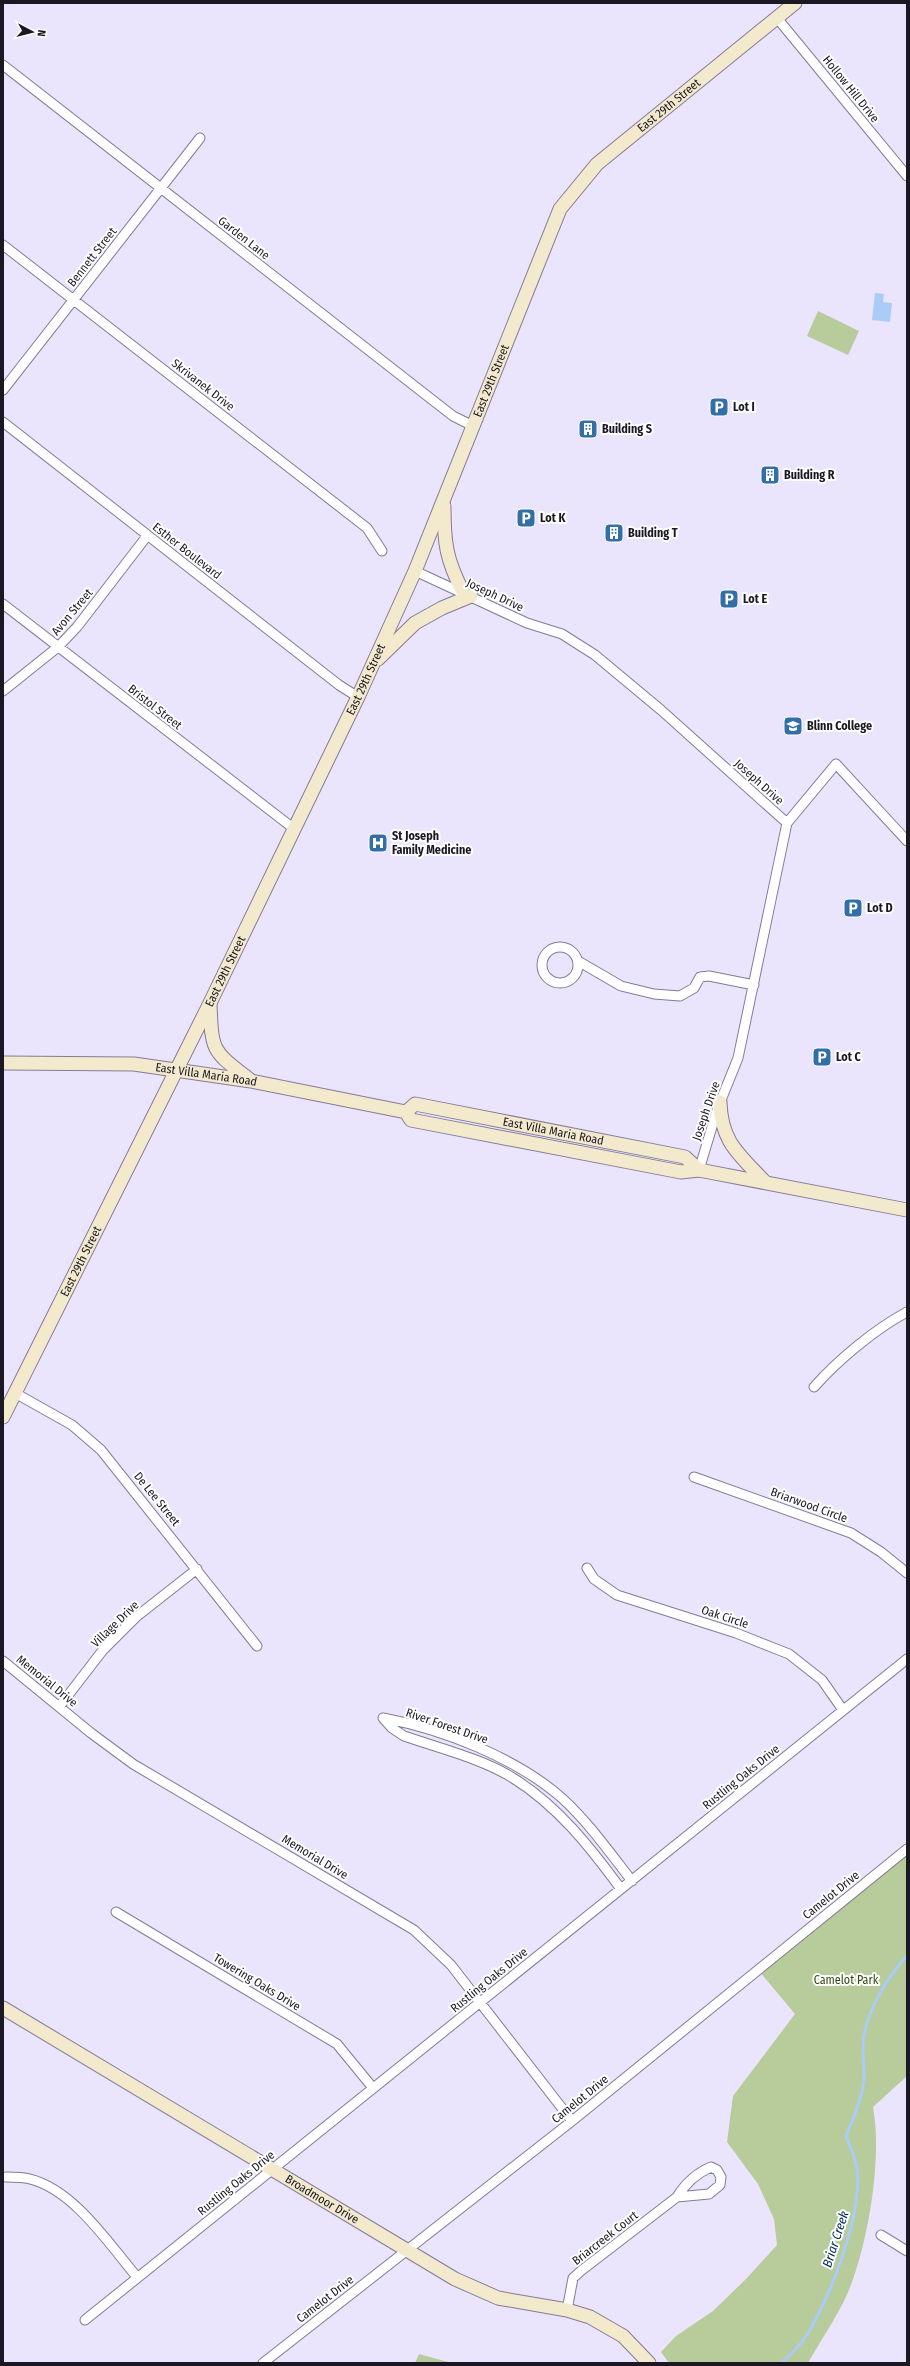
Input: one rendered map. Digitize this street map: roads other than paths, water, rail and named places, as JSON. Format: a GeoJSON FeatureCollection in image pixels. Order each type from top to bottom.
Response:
{"type":"FeatureCollection","features":[{"type":"Feature","properties":{"kind":"main road","name":"East 29th Street"},"geometry":{"type":"LineString","coordinates":[[3,1417],[210,1003],[293,828],[373,665],[415,571],[560,209],[572,192],[609,154],[794,3]]}},
{"type":"Feature","properties":{"kind":"main road"},"geometry":{"type":"LineString","coordinates":[[373,665],[415,623],[467,594],[450,567],[444,541],[444,497]]}},
{"type":"Feature","properties":{"kind":"main road"},"geometry":{"type":"LineString","coordinates":[[210,1003],[214,1046],[222,1058],[251,1081]]}},
{"type":"Feature","properties":{"kind":"main road","name":"East Villa Maria Road"},"geometry":{"type":"LineString","coordinates":[[3,1063],[134,1064],[251,1081],[406,1112],[415,1104],[669,1154],[684,1158],[699,1170],[907,1210]]}},
{"type":"Feature","properties":{"kind":"main road"},"geometry":{"type":"LineString","coordinates":[[720,1102],[721,1122],[726,1138],[765,1182]]}},
{"type":"Feature","properties":{"kind":"main road","name":"Broadmoor Drive"},"geometry":{"type":"LineString","coordinates":[[3,2008],[407,2251],[467,2285],[488,2295],[519,2303],[567,2310],[590,2317],[610,2327],[637,2349],[649,2363]]}},
{"type":"Feature","properties":{"kind":"street","name":"Hollow Hill Drive"},"geometry":{"type":"LineString","coordinates":[[777,18],[907,176]]}},
{"type":"Feature","properties":{"kind":"street","name":"Garden Lane"},"geometry":{"type":"LineString","coordinates":[[3,65],[453,416],[473,426]]}},
{"type":"Feature","properties":{"kind":"street","name":"Bennett Street"},"geometry":{"type":"LineString","coordinates":[[3,390],[162,189],[200,138]]}},
{"type":"Feature","properties":{"kind":"street","name":"Skrivanek Drive"},"geometry":{"type":"LineString","coordinates":[[3,245],[367,528],[382,551]]}},
{"type":"Feature","properties":{"kind":"street","name":"Esther Boulevard"},"geometry":{"type":"LineString","coordinates":[[3,422],[339,685],[358,697]]}},
{"type":"Feature","properties":{"kind":"street","name":"Avon Street"},"geometry":{"type":"LineString","coordinates":[[3,691],[58,647],[77,627],[147,536]]}},
{"type":"Feature","properties":{"kind":"street","name":"Joseph Drive"},"geometry":{"type":"LineString","coordinates":[[415,571],[527,623],[562,634],[595,655],[661,710],[787,823],[738,1058],[720,1102],[699,1170]]}},
{"type":"Feature","properties":{"kind":"street","name":"Bristol Street"},"geometry":{"type":"LineString","coordinates":[[3,604],[293,828]]}},
{"type":"Feature","properties":{"kind":"street"},"geometry":{"type":"LineString","coordinates":[[787,823],[836,764],[907,841]]}},
{"type":"Feature","properties":{"kind":"street"},"geometry":{"type":"LineString","coordinates":[[578,961],[576,974],[565,983],[551,980],[543,969],[545,956],[556,947],[570,949],[578,961],[621,986],[654,994],[680,996],[694,988],[700,977],[709,976],[754,985]]}},
{"type":"Feature","properties":{"kind":"street"},"geometry":{"type":"LineString","coordinates":[[814,1387],[827,1372],[892,1320],[907,1312]]}},
{"type":"Feature","properties":{"kind":"street","name":"De Lee Street"},"geometry":{"type":"LineString","coordinates":[[15,1393],[72,1425],[101,1450],[257,1646]]}},
{"type":"Feature","properties":{"kind":"street","name":"Briarwood Circle"},"geometry":{"type":"LineString","coordinates":[[694,1477],[851,1533],[881,1552],[907,1573]]}},
{"type":"Feature","properties":{"kind":"street","name":"Oak Circle"},"geometry":{"type":"LineString","coordinates":[[587,1568],[594,1579],[617,1595],[736,1633],[789,1654],[822,1680],[844,1710]]}},
{"type":"Feature","properties":{"kind":"street","name":"Village Drive"},"geometry":{"type":"LineString","coordinates":[[59,1707],[102,1650],[136,1617],[197,1569]]}},
{"type":"Feature","properties":{"kind":"street","name":"Rustling Oaks Drive"},"geometry":{"type":"LineString","coordinates":[[85,2320],[907,1659]]}},
{"type":"Feature","properties":{"kind":"street","name":"Memorial Drive"},"geometry":{"type":"LineString","coordinates":[[3,1661],[59,1707],[133,1764],[414,1930],[443,1956],[481,2002],[572,2121]]}},
{"type":"Feature","properties":{"kind":"street","name":"River Forest Drive"},"geometry":{"type":"LineString","coordinates":[[621,1889],[591,1849],[551,1806],[512,1777],[404,1736],[392,1728],[383,1718],[411,1723],[479,1748],[538,1780],[562,1798],[584,1820],[632,1881]]}},
{"type":"Feature","properties":{"kind":"street"},"geometry":{"type":"LineString","coordinates":[[494,1769],[499,1758]]}},
{"type":"Feature","properties":{"kind":"street","name":"Camelot Drive"},"geometry":{"type":"LineString","coordinates":[[264,2363],[572,2121],[907,1849]]}},
{"type":"Feature","properties":{"kind":"street","name":"Towering Oaks Drive"},"geometry":{"type":"LineString","coordinates":[[116,1912],[337,2044],[373,2088]]}},
{"type":"Feature","properties":{"kind":"street","name":"Briarcreek Court"},"geometry":{"type":"LineString","coordinates":[[567,2310],[573,2278],[677,2198],[683,2187],[703,2170],[711,2167],[717,2170],[721,2177],[720,2185],[709,2194],[677,2198]]}},
{"type":"Feature","properties":{"kind":"street"},"geometry":{"type":"LineString","coordinates":[[6,2177],[30,2178],[49,2186],[88,2218],[137,2277]]}},
{"type":"Feature","properties":{"kind":"street"},"geometry":{"type":"LineString","coordinates":[[881,2235],[907,2252]]}},
{"type":"Feature","properties":{"kind":"water"},"geometry":{"type":"Polygon","coordinates":[[[875,293],[884,294],[883,302],[892,303],[890,322],[872,320],[875,293]]]}},
{"type":"Feature","properties":{"kind":"waterway","name":"Briar Creek"},"geometry":{"type":"LineString","coordinates":[[781,2363],[798,2347],[808,2333],[827,2295],[842,2256],[857,2198],[857,2168],[846,2136],[857,2109],[863,2088],[864,2035],[870,2013],[880,1992],[907,1955]]}},
{"type":"Feature","properties":{"kind":"place","name":"Lot I"},"geometry":{"type":"Point","coordinates":[719,407]}},
{"type":"Feature","properties":{"kind":"place","name":"Building S"},"geometry":{"type":"Point","coordinates":[588,429]}},
{"type":"Feature","properties":{"kind":"place","name":"Building R"},"geometry":{"type":"Point","coordinates":[770,475]}},
{"type":"Feature","properties":{"kind":"place","name":"Lot K"},"geometry":{"type":"Point","coordinates":[526,518]}},
{"type":"Feature","properties":{"kind":"place","name":"Building T"},"geometry":{"type":"Point","coordinates":[614,533]}},
{"type":"Feature","properties":{"kind":"place","name":"Lot E"},"geometry":{"type":"Point","coordinates":[729,599]}},
{"type":"Feature","properties":{"kind":"place","name":"Blinn College"},"geometry":{"type":"Point","coordinates":[793,726]}},
{"type":"Feature","properties":{"kind":"place","name":"St Joseph Family Medicine"},"geometry":{"type":"Point","coordinates":[378,843]}},
{"type":"Feature","properties":{"kind":"place","name":"Lot D"},"geometry":{"type":"Point","coordinates":[853,908]}},
{"type":"Feature","properties":{"kind":"place","name":"Lot C"},"geometry":{"type":"Point","coordinates":[822,1057]}},
{"type":"Feature","properties":{"kind":"park label","name":"Camelot Park"},"geometry":{"type":"Point","coordinates":[846,1980]}}]}
